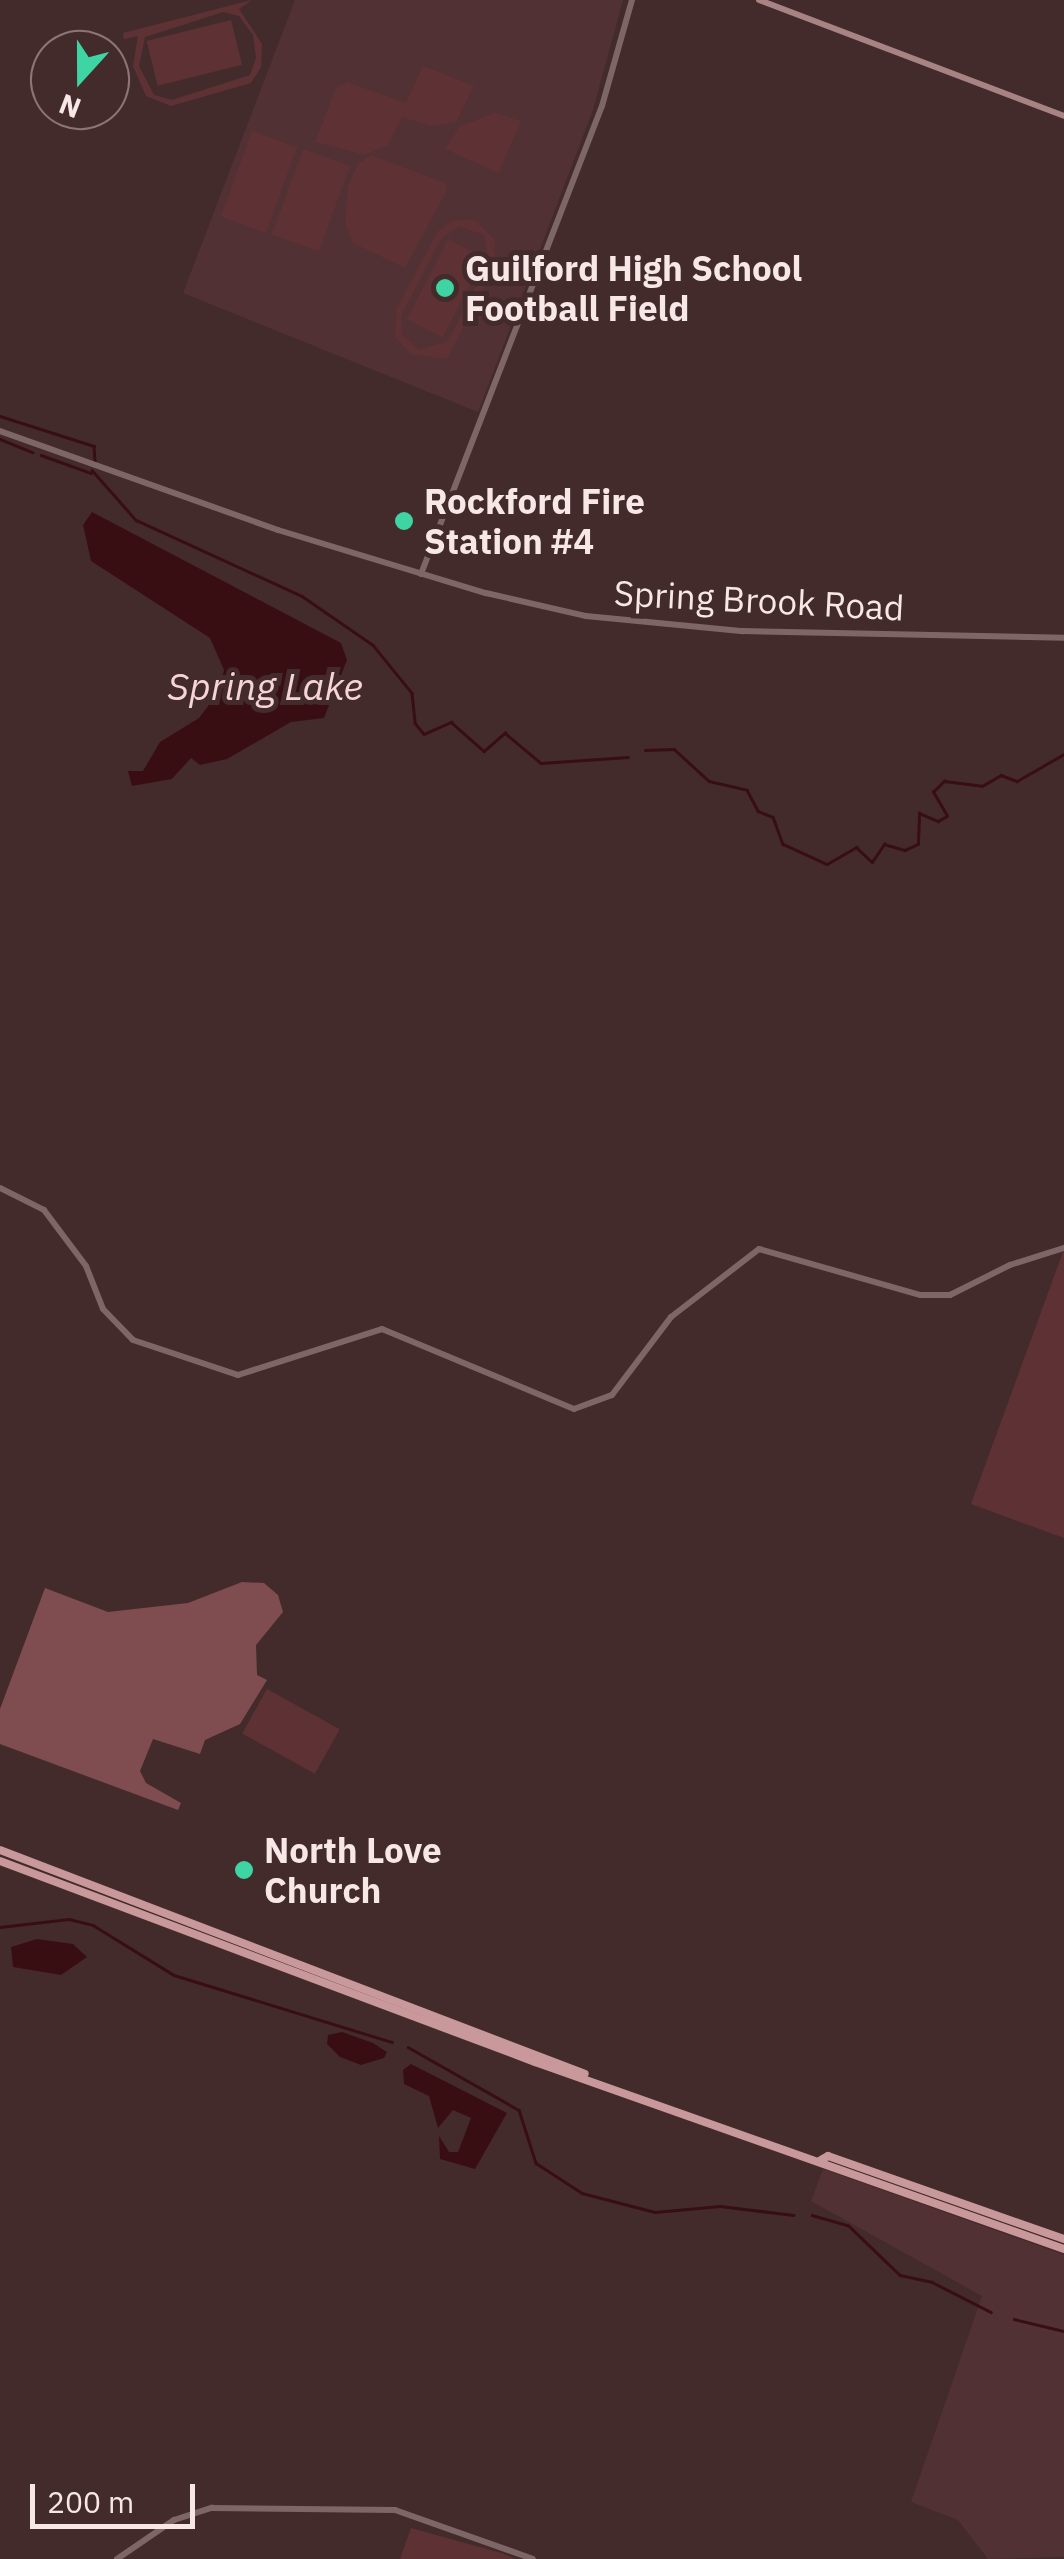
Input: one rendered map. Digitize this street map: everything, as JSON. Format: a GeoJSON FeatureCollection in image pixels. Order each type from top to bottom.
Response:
{"type":"FeatureCollection","features":[{"type":"Feature","properties":{"kind":"main road"},"geometry":{"type":"LineString","coordinates":[[759,0],[1064,116]]}},
{"type":"Feature","properties":{"kind":"main road"},"geometry":{"type":"LineString","coordinates":[[0,1850],[48,1874]]}},
{"type":"Feature","properties":{"kind":"main road"},"geometry":{"type":"LineString","coordinates":[[0,1861],[48,1874],[1064,2249]]}},
{"type":"Feature","properties":{"kind":"main road"},"geometry":{"type":"LineString","coordinates":[[821,2160],[828,2156],[1064,2239]]}},
{"type":"Feature","properties":{"kind":"street"},"geometry":{"type":"LineString","coordinates":[[421,574],[602,106],[632,0]]}},
{"type":"Feature","properties":{"kind":"street","name":"Spring Brook Road"},"geometry":{"type":"LineString","coordinates":[[0,431],[421,574],[644,625],[1064,638]]}},
{"type":"Feature","properties":{"kind":"street"},"geometry":{"type":"LineString","coordinates":[[0,1188],[44,1210],[86,1266],[103,1309],[133,1340],[238,1375],[382,1329],[574,1410],[612,1395],[640,1350],[671,1317],[759,1249],[921,1295],[950,1294],[1010,1265],[1064,1248]]}},
{"type":"Feature","properties":{"kind":"street"},"geometry":{"type":"LineString","coordinates":[[117,2559],[174,2520],[230,2508],[395,2510],[533,2559]]}},
{"type":"Feature","properties":{"kind":"shaded area"},"geometry":{"type":"Polygon","coordinates":[[[252,0],[239,9],[262,44],[261,67],[251,83],[171,106],[146,96],[133,66],[138,36],[130,38],[130,31],[252,0]],[[223,12],[145,37],[139,66],[154,95],[172,100],[250,75],[256,58],[253,35],[239,16],[223,12]]]}},
{"type":"Feature","properties":{"kind":"shaded area"},"geometry":{"type":"Polygon","coordinates":[[[295,0],[623,0],[593,110],[478,412],[183,293],[295,0]]]}},
{"type":"Feature","properties":{"kind":"shaded area"},"geometry":{"type":"Polygon","coordinates":[[[231,20],[242,65],[158,86],[147,41],[231,20]]]}},
{"type":"Feature","properties":{"kind":"shaded area"},"geometry":{"type":"Polygon","coordinates":[[[423,66],[474,86],[456,122],[431,126],[402,117],[388,145],[365,155],[315,142],[336,88],[347,82],[406,103],[423,66]]]}},
{"type":"Feature","properties":{"kind":"shaded area"},"geometry":{"type":"Polygon","coordinates":[[[495,113],[521,121],[499,173],[445,149],[460,126],[495,113]]]}},
{"type":"Feature","properties":{"kind":"shaded area"},"geometry":{"type":"Polygon","coordinates":[[[252,131],[297,147],[266,233],[221,217],[252,131]]]}},
{"type":"Feature","properties":{"kind":"shaded area"},"geometry":{"type":"Polygon","coordinates":[[[303,149],[350,166],[319,252],[272,235],[303,149]]]}},
{"type":"Feature","properties":{"kind":"shaded area"},"geometry":{"type":"Polygon","coordinates":[[[371,155],[445,183],[447,190],[405,268],[353,243],[345,222],[348,186],[358,164],[371,155]]]}},
{"type":"Feature","properties":{"kind":"shaded area"},"geometry":{"type":"Polygon","coordinates":[[[475,220],[495,240],[494,268],[447,359],[411,354],[395,337],[397,308],[438,231],[452,221],[475,220]],[[459,226],[441,239],[401,316],[402,334],[419,350],[448,341],[489,261],[484,235],[459,226]]]}},
{"type":"Feature","properties":{"kind":"shaded area","name":"Guilford High School Football Field"},"geometry":{"type":"Polygon","coordinates":[[[448,239],[484,257],[443,337],[407,319],[448,239]]]}},
{"type":"Feature","properties":{"kind":"shaded area"},"geometry":{"type":"Polygon","coordinates":[[[1064,1252],[1064,1538],[971,1504],[1064,1252]]]}},
{"type":"Feature","properties":{"kind":"shaded area"},"geometry":{"type":"Polygon","coordinates":[[[242,1582],[264,1583],[278,1595],[283,1612],[256,1645],[257,1675],[267,1680],[240,1724],[205,1740],[200,1754],[153,1739],[140,1771],[146,1783],[181,1803],[178,1810],[0,1744],[0,1709],[45,1588],[108,1612],[188,1603],[242,1582]]]}},
{"type":"Feature","properties":{"kind":"shaded area"},"geometry":{"type":"Polygon","coordinates":[[[267,1689],[340,1729],[315,1774],[242,1734],[267,1689]]]}},
{"type":"Feature","properties":{"kind":"shaded area"},"geometry":{"type":"Polygon","coordinates":[[[823,2169],[1064,2255],[1064,2557],[988,2559],[958,2520],[911,2502],[982,2296],[811,2201],[823,2169]]]}},
{"type":"Feature","properties":{"kind":"shaded area"},"geometry":{"type":"Polygon","coordinates":[[[411,2528],[501,2553],[516,2559],[400,2559],[411,2528]]]}},
{"type":"Feature","properties":{"kind":"water","name":"Spring Lake"},"geometry":{"type":"Polygon","coordinates":[[[92,512],[341,643],[347,660],[324,718],[291,722],[227,759],[200,765],[191,758],[172,779],[132,786],[128,771],[143,771],[160,742],[199,718],[218,693],[224,670],[210,638],[91,561],[83,525],[92,512]]]}},
{"type":"Feature","properties":{"kind":"water"},"geometry":{"type":"Polygon","coordinates":[[[37,1939],[73,1944],[87,1957],[61,1975],[13,1967],[11,1947],[37,1939]]]}},
{"type":"Feature","properties":{"kind":"water"},"geometry":{"type":"Polygon","coordinates":[[[342,2032],[373,2043],[387,2052],[384,2058],[361,2065],[340,2057],[327,2044],[328,2035],[342,2032]]]}},
{"type":"Feature","properties":{"kind":"water"},"geometry":{"type":"Polygon","coordinates":[[[411,2064],[507,2113],[475,2169],[440,2159],[439,2136],[449,2152],[458,2152],[471,2118],[453,2110],[438,2128],[429,2096],[404,2084],[403,2070],[411,2064]]]}},
{"type":"Feature","properties":{"kind":"waterway"},"geometry":{"type":"LineString","coordinates":[[0,416],[94,446],[95,461]]}},
{"type":"Feature","properties":{"kind":"waterway"},"geometry":{"type":"LineString","coordinates":[[0,439],[32,452]]}},
{"type":"Feature","properties":{"kind":"waterway"},"geometry":{"type":"LineString","coordinates":[[41,455],[91,473]]}},
{"type":"Feature","properties":{"kind":"waterway"},"geometry":{"type":"LineString","coordinates":[[92,470],[136,520],[302,596],[373,645],[412,693],[415,723],[424,734],[451,722],[484,751],[505,733],[541,763],[628,757]]}},
{"type":"Feature","properties":{"kind":"waterway"},"geometry":{"type":"LineString","coordinates":[[645,750],[674,749],[709,781],[747,790],[758,811],[773,817],[783,844],[827,864],[856,847],[872,862],[884,844],[905,850],[918,844],[919,813],[938,821],[947,816],[933,792],[944,781],[982,786],[1001,775],[1017,781],[1064,754]]}},
{"type":"Feature","properties":{"kind":"waterway"},"geometry":{"type":"LineString","coordinates":[[0,1927],[69,1919],[93,1925],[174,1975],[392,2042]]}},
{"type":"Feature","properties":{"kind":"waterway"},"geometry":{"type":"LineString","coordinates":[[408,2047],[519,2110],[536,2163],[582,2193],[655,2212],[720,2206],[793,2215]]}},
{"type":"Feature","properties":{"kind":"waterway"},"geometry":{"type":"LineString","coordinates":[[812,2215],[848,2225],[900,2275],[932,2282],[991,2312]]}},
{"type":"Feature","properties":{"kind":"waterway"},"geometry":{"type":"LineString","coordinates":[[1014,2319],[1064,2331]]}},
{"type":"Feature","properties":{"kind":"place","name":"Guilford High School Football Field"},"geometry":{"type":"Point","coordinates":[445,288]}},
{"type":"Feature","properties":{"kind":"place","name":"Rockford Fire Station #4"},"geometry":{"type":"Point","coordinates":[404,521]}},
{"type":"Feature","properties":{"kind":"place","name":"North Love Church"},"geometry":{"type":"Point","coordinates":[244,1870]}}]}
